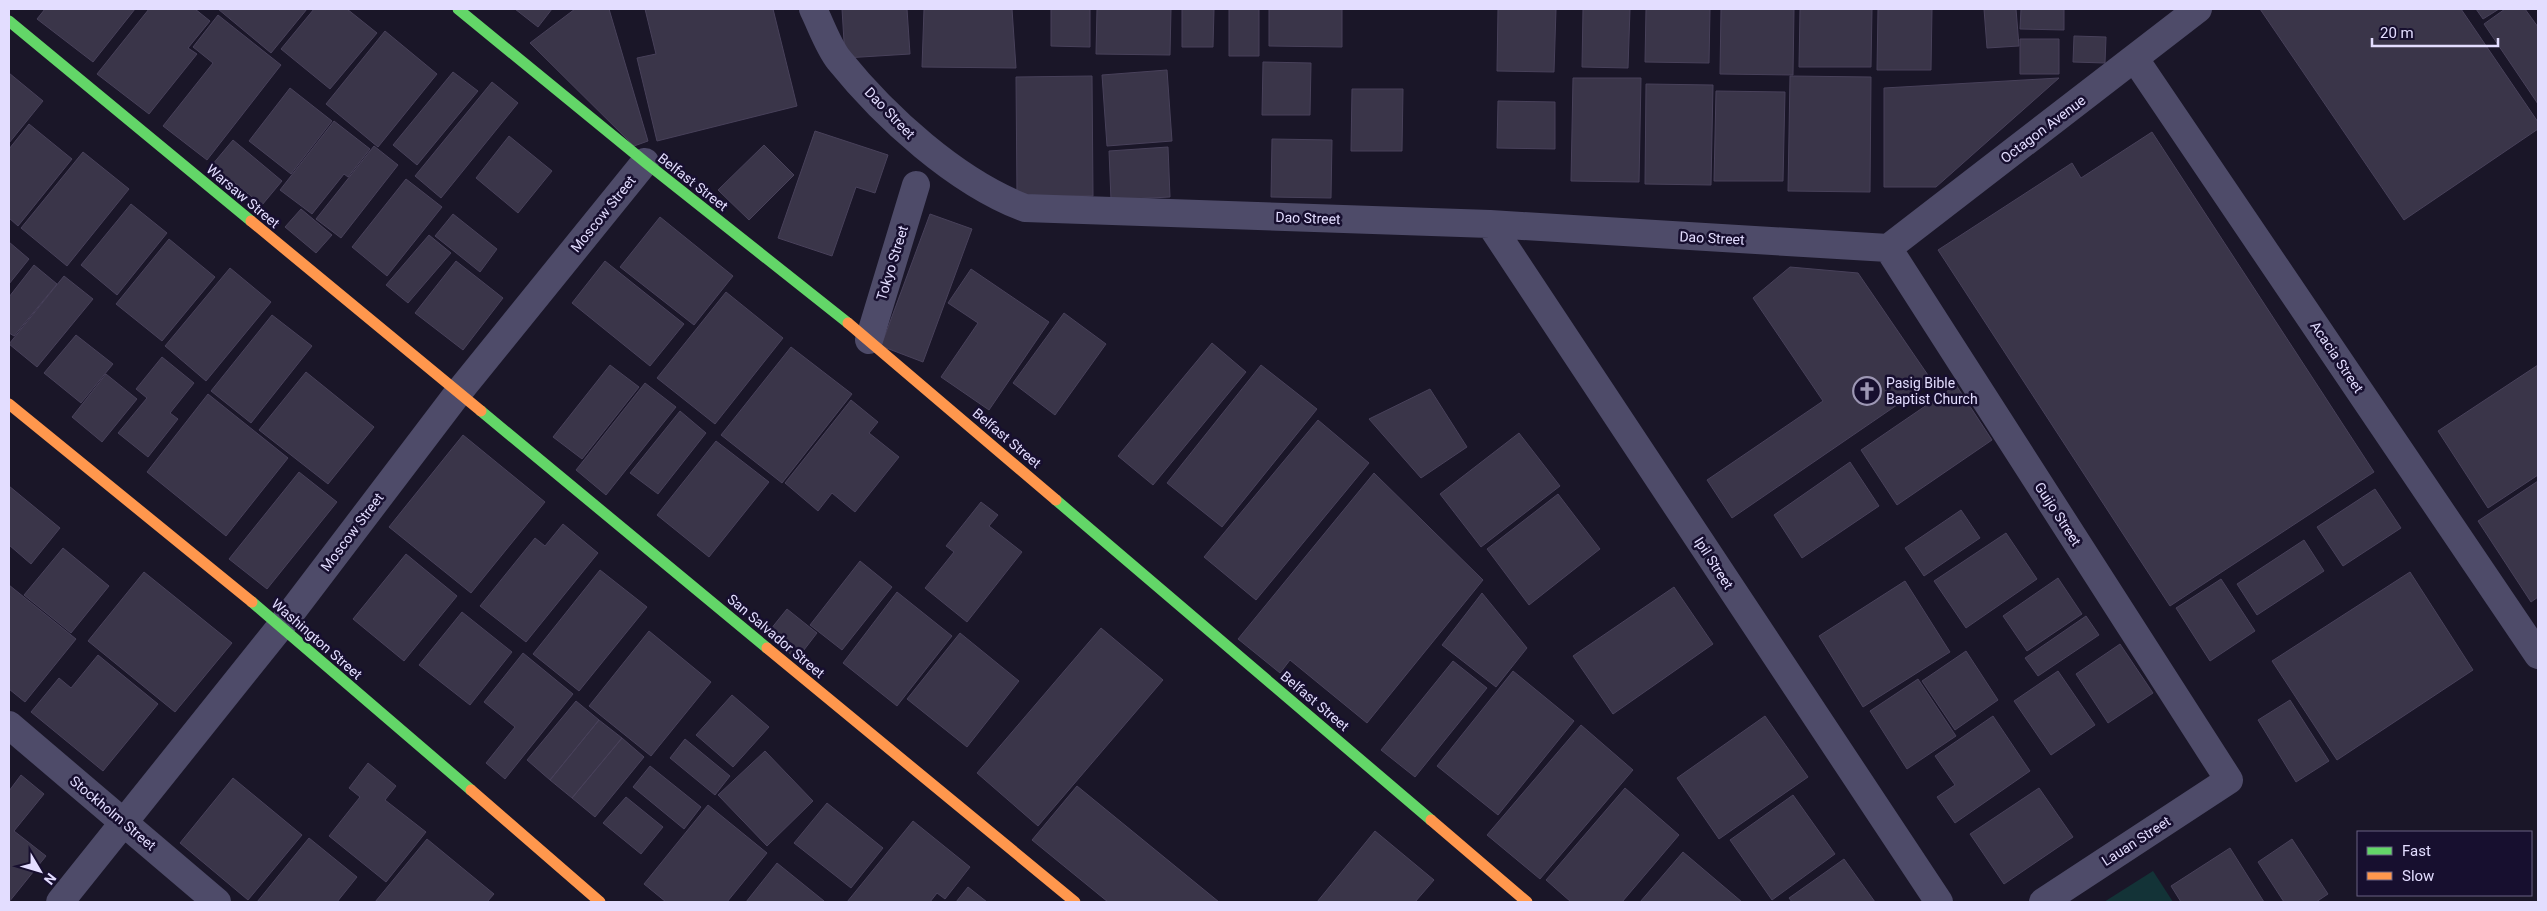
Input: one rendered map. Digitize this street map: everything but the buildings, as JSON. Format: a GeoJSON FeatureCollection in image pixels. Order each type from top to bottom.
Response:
{"type":"FeatureCollection","features":[{"type":"Feature","properties":{"kind":"street","name":"Belfast Street"},"geometry":{"type":"LineString","coordinates":[[458,9],[645,162],[869,340],[1527,902]]}},
{"type":"Feature","properties":{"kind":"street","name":"Dao Street"},"geometry":{"type":"LineString","coordinates":[[813,9],[838,58],[912,138],[999,198],[1025,208],[1490,224],[1888,248]]}},
{"type":"Feature","properties":{"kind":"street","name":"Octagon Avenue"},"geometry":{"type":"LineString","coordinates":[[1888,248],[2198,9]]}},
{"type":"Feature","properties":{"kind":"street","name":"Warsaw Street"},"geometry":{"type":"LineString","coordinates":[[9,21],[458,393]]}},
{"type":"Feature","properties":{"kind":"street","name":"Acacia Street"},"geometry":{"type":"LineString","coordinates":[[2135,59],[2538,655]]}},
{"type":"Feature","properties":{"kind":"street","name":"Moscow Street"},"geometry":{"type":"LineString","coordinates":[[60,902],[281,626],[458,393],[645,162]]}},
{"type":"Feature","properties":{"kind":"street","name":"Tokyo Street"},"geometry":{"type":"LineString","coordinates":[[869,340],[916,185]]}},
{"type":"Feature","properties":{"kind":"street","name":"Ipil Street"},"geometry":{"type":"LineString","coordinates":[[1490,224],[1939,902]]}},
{"type":"Feature","properties":{"kind":"street","name":"Guijo Street"},"geometry":{"type":"LineString","coordinates":[[1888,248],[2229,780]]}},
{"type":"Feature","properties":{"kind":"street","name":"San Salvador Street"},"geometry":{"type":"LineString","coordinates":[[458,393],[1075,902]]}},
{"type":"Feature","properties":{"kind":"street","name":"Washington Street"},"geometry":{"type":"LineString","coordinates":[[9,404],[281,626],[600,902]]}},
{"type":"Feature","properties":{"kind":"street","name":"Stockholm Street"},"geometry":{"type":"LineString","coordinates":[[9,725],[217,902]]}},
{"type":"Feature","properties":{"kind":"street","name":"Lauan Street"},"geometry":{"type":"LineString","coordinates":[[2043,902],[2229,780]]}},
{"type":"Feature","properties":{"kind":"green space"},"geometry":{"type":"Polygon","coordinates":[[[2153,871],[2173,902],[2104,902],[2153,871]]]}},
{"type":"Feature","properties":{"kind":"traffic: fast"},"geometry":{"type":"LineString","coordinates":[[458,9],[645,162],[848,323]]}},
{"type":"Feature","properties":{"kind":"traffic: fast"},"geometry":{"type":"LineString","coordinates":[[9,21],[251,221]]}},
{"type":"Feature","properties":{"kind":"traffic: fast"},"geometry":{"type":"LineString","coordinates":[[481,411],[767,648]]}},
{"type":"Feature","properties":{"kind":"traffic: fast"},"geometry":{"type":"LineString","coordinates":[[1056,500],[1431,820]]}},
{"type":"Feature","properties":{"kind":"traffic: fast"},"geometry":{"type":"LineString","coordinates":[[252,602],[471,790]]}},
{"type":"Feature","properties":{"kind":"traffic: slow"},"geometry":{"type":"LineString","coordinates":[[251,221],[481,411]]}},
{"type":"Feature","properties":{"kind":"traffic: slow"},"geometry":{"type":"LineString","coordinates":[[848,323],[1056,500]]}},
{"type":"Feature","properties":{"kind":"traffic: slow"},"geometry":{"type":"LineString","coordinates":[[9,404],[252,602]]}},
{"type":"Feature","properties":{"kind":"traffic: slow"},"geometry":{"type":"LineString","coordinates":[[767,648],[1075,902]]}},
{"type":"Feature","properties":{"kind":"traffic: slow"},"geometry":{"type":"LineString","coordinates":[[471,790],[600,902]]}},
{"type":"Feature","properties":{"kind":"traffic: slow"},"geometry":{"type":"LineString","coordinates":[[1431,820],[1527,902]]}},
{"type":"Feature","properties":{"kind":"place","name":"Pasig Bible Baptist Church"},"geometry":{"type":"Point","coordinates":[1867,391]}}]}
